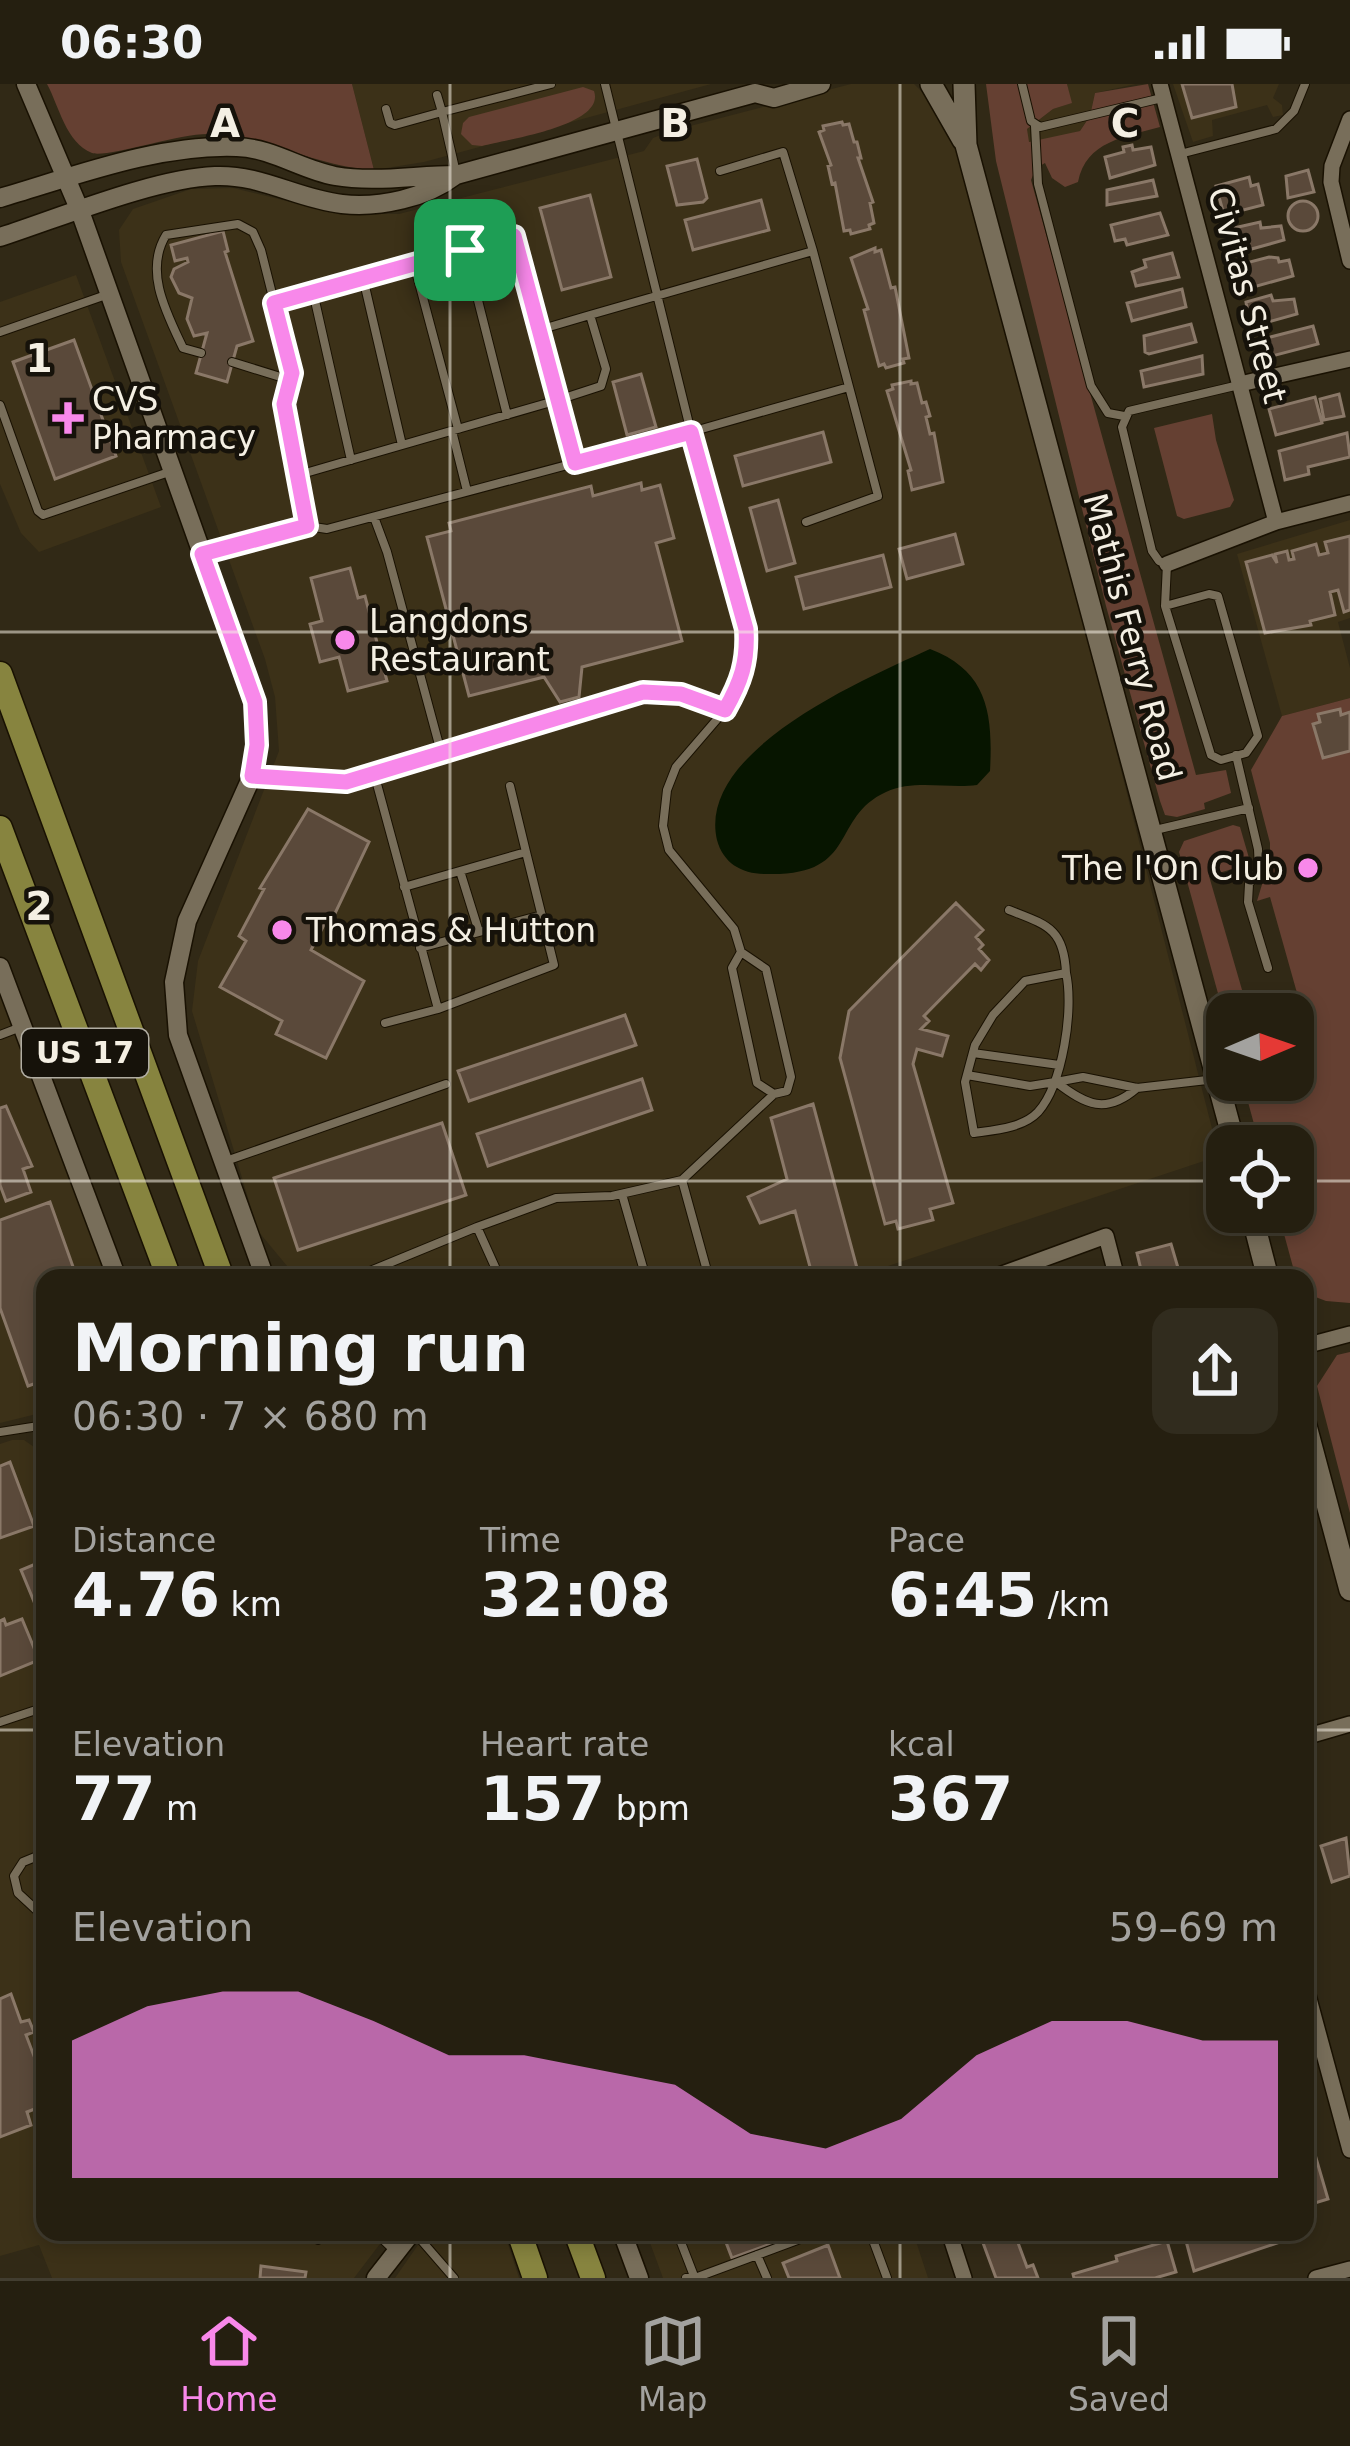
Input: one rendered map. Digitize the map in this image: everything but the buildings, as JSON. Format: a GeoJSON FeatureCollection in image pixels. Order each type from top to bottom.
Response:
{"type":"FeatureCollection","features":[{"type":"Feature","properties":{"kind":"highway","name":"US 17"},"geometry":{"type":"LineString","coordinates":[[0,674],[219,1269]]}},
{"type":"Feature","properties":{"kind":"highway","name":"US 17"},"geometry":{"type":"LineString","coordinates":[[0,828],[166,1269]]}},
{"type":"Feature","properties":{"kind":"highway"},"geometry":{"type":"LineString","coordinates":[[522,2241],[535,2278]]}},
{"type":"Feature","properties":{"kind":"highway"},"geometry":{"type":"LineString","coordinates":[[579,2241],[592,2278]]}},
{"type":"Feature","properties":{"kind":"main road","name":"Mathis Ferry Road"},"geometry":{"type":"LineString","coordinates":[[931,84],[966,145]]}},
{"type":"Feature","properties":{"kind":"main road","name":"Mathis Ferry Road"},"geometry":{"type":"LineString","coordinates":[[964,84],[966,145],[1206,1034]]}},
{"type":"Feature","properties":{"kind":"main road"},"geometry":{"type":"LineString","coordinates":[[1256,1233],[1266,1269]]}},
{"type":"Feature","properties":{"kind":"main road"},"geometry":{"type":"LineString","coordinates":[[1314,1456],[1350,1590]]}},
{"type":"Feature","properties":{"kind":"street"},"geometry":{"type":"LineString","coordinates":[[26,84],[80,211],[255,702],[257,745],[252,776],[188,921],[174,982],[178,1035],[262,1269]]}},
{"type":"Feature","properties":{"kind":"street"},"geometry":{"type":"LineString","coordinates":[[0,198],[197,148],[242,147],[330,175],[363,179],[457,175],[758,89],[774,98],[821,84]]}},
{"type":"Feature","properties":{"kind":"street","name":"Civitas Street"},"geometry":{"type":"LineString","coordinates":[[1162,91],[1276,522]]}},
{"type":"Feature","properties":{"kind":"street"},"geometry":{"type":"LineString","coordinates":[[1350,119],[1331,178],[1350,261]]}},
{"type":"Feature","properties":{"kind":"street"},"geometry":{"type":"LineString","coordinates":[[0,238],[135,193],[211,176],[257,178],[341,204],[388,202],[437,189],[457,175]]}},
{"type":"Feature","properties":{"kind":"street"},"geometry":{"type":"LineString","coordinates":[[1240,384],[1350,359]]}},
{"type":"Feature","properties":{"kind":"street"},"geometry":{"type":"LineString","coordinates":[[1166,564],[1276,522],[1350,502]]}},
{"type":"Feature","properties":{"kind":"street"},"geometry":{"type":"LineString","coordinates":[[0,967],[114,1269]]}},
{"type":"Feature","properties":{"kind":"street"},"geometry":{"type":"LineString","coordinates":[[1016,1269],[1106,1237],[1115,1269]]}},
{"type":"Feature","properties":{"kind":"street"},"geometry":{"type":"LineString","coordinates":[[1314,1344],[1350,1334]]}},
{"type":"Feature","properties":{"kind":"street"},"geometry":{"type":"LineString","coordinates":[[1314,1734],[1350,1724]]}},
{"type":"Feature","properties":{"kind":"street"},"geometry":{"type":"LineString","coordinates":[[1314,2030],[1350,2150]]}},
{"type":"Feature","properties":{"kind":"street"},"geometry":{"type":"LineString","coordinates":[[376,2278],[405,2241]]}},
{"type":"Feature","properties":{"kind":"street"},"geometry":{"type":"LineString","coordinates":[[625,2241],[639,2278]]}},
{"type":"Feature","properties":{"kind":"street"},"geometry":{"type":"LineString","coordinates":[[952,2241],[964,2278]]}},
{"type":"Feature","properties":{"kind":"street"},"geometry":{"type":"LineString","coordinates":[[1316,2278],[1350,2269]]}},
{"type":"Feature","properties":{"kind":"lane"},"geometry":{"type":"LineString","coordinates":[[386,109],[395,125],[550,84]]}},
{"type":"Feature","properties":{"kind":"lane"},"geometry":{"type":"LineString","coordinates":[[374,1269],[556,1198],[622,1194],[682,1180],[774,1094],[788,1091],[791,1077],[766,969],[741,952],[734,929],[669,850],[663,826],[667,790],[676,767],[725,710],[748,660],[746,629],[604,84]]}},
{"type":"Feature","properties":{"kind":"lane"},"geometry":{"type":"LineString","coordinates":[[1022,84],[1035,126],[1038,184],[1091,386],[1108,413],[1124,416]]}},
{"type":"Feature","properties":{"kind":"lane"},"geometry":{"type":"LineString","coordinates":[[1180,154],[1276,129],[1287,122],[1306,84]]}},
{"type":"Feature","properties":{"kind":"lane"},"geometry":{"type":"LineString","coordinates":[[1035,126],[1162,91]]}},
{"type":"Feature","properties":{"kind":"lane"},"geometry":{"type":"LineString","coordinates":[[437,94],[457,175]]}},
{"type":"Feature","properties":{"kind":"lane"},"geometry":{"type":"LineString","coordinates":[[720,171],[783,152],[878,496],[806,522]]}},
{"type":"Feature","properties":{"kind":"lane"},"geometry":{"type":"LineString","coordinates":[[201,353],[183,348],[154,272],[156,252],[166,235],[238,224],[253,232],[261,250],[292,373],[284,404],[307,526]]}},
{"type":"Feature","properties":{"kind":"lane"},"geometry":{"type":"LineString","coordinates":[[274,303],[514,236],[575,463]]}},
{"type":"Feature","properties":{"kind":"lane"},"geometry":{"type":"LineString","coordinates":[[465,250],[507,415]]}},
{"type":"Feature","properties":{"kind":"lane"},"geometry":{"type":"LineString","coordinates":[[539,330],[813,251]]}},
{"type":"Feature","properties":{"kind":"lane"},"geometry":{"type":"LineString","coordinates":[[414,264],[467,491]]}},
{"type":"Feature","properties":{"kind":"lane"},"geometry":{"type":"LineString","coordinates":[[363,278],[402,445]]}},
{"type":"Feature","properties":{"kind":"lane"},"geometry":{"type":"LineString","coordinates":[[313,292],[351,460]]}},
{"type":"Feature","properties":{"kind":"lane"},"geometry":{"type":"LineString","coordinates":[[0,332],[110,293]]}},
{"type":"Feature","properties":{"kind":"lane"},"geometry":{"type":"LineString","coordinates":[[295,476],[601,386],[606,369],[590,315]]}},
{"type":"Feature","properties":{"kind":"lane"},"geometry":{"type":"LineString","coordinates":[[232,362],[290,380]]}},
{"type":"Feature","properties":{"kind":"lane"},"geometry":{"type":"LineString","coordinates":[[1165,606],[1209,594],[1218,596],[1258,736],[1246,753],[1221,760],[1211,755],[1165,606],[1166,564],[1152,551],[1122,427],[1129,412],[1240,384]]}},
{"type":"Feature","properties":{"kind":"lane"},"geometry":{"type":"LineString","coordinates":[[202,554],[307,526],[327,529],[849,387]]}},
{"type":"Feature","properties":{"kind":"lane"},"geometry":{"type":"LineString","coordinates":[[0,405],[43,514],[173,471]]}},
{"type":"Feature","properties":{"kind":"lane"},"geometry":{"type":"LineString","coordinates":[[374,516],[441,752]]}},
{"type":"Feature","properties":{"kind":"lane"},"geometry":{"type":"LineString","coordinates":[[252,776],[346,782],[643,692],[681,694],[725,710]]}},
{"type":"Feature","properties":{"kind":"lane"},"geometry":{"type":"LineString","coordinates":[[1236,755],[1259,869],[1249,884],[1249,902],[1268,968]]}},
{"type":"Feature","properties":{"kind":"lane"},"geometry":{"type":"LineString","coordinates":[[374,773],[438,1009]]}},
{"type":"Feature","properties":{"kind":"lane"},"geometry":{"type":"LineString","coordinates":[[385,1023],[438,1009],[554,965],[510,786]]}},
{"type":"Feature","properties":{"kind":"lane"},"geometry":{"type":"LineString","coordinates":[[1151,831],[1249,808]]}},
{"type":"Feature","properties":{"kind":"lane"},"geometry":{"type":"LineString","coordinates":[[404,887],[526,852]]}},
{"type":"Feature","properties":{"kind":"lane"},"geometry":{"type":"LineString","coordinates":[[460,872],[479,932]]}},
{"type":"Feature","properties":{"kind":"lane"},"geometry":{"type":"LineString","coordinates":[[1009,910],[1050,926],[1065,949],[1071,993],[1057,1082],[1036,1115],[1005,1129],[974,1133],[967,1075],[993,1015],[1024,981],[1066,973]]}},
{"type":"Feature","properties":{"kind":"lane"},"geometry":{"type":"LineString","coordinates":[[420,948],[542,915]]}},
{"type":"Feature","properties":{"kind":"lane"},"geometry":{"type":"LineString","coordinates":[[741,952],[731,968],[757,1083],[774,1094]]}},
{"type":"Feature","properties":{"kind":"lane"},"geometry":{"type":"LineString","coordinates":[[0,1035],[23,1027]]}},
{"type":"Feature","properties":{"kind":"lane"},"geometry":{"type":"LineString","coordinates":[[973,1053],[1059,1065]]}},
{"type":"Feature","properties":{"kind":"lane"},"geometry":{"type":"LineString","coordinates":[[967,1075],[1030,1086],[1083,1077],[1137,1088],[1206,1079]]}},
{"type":"Feature","properties":{"kind":"lane"},"geometry":{"type":"LineString","coordinates":[[1057,1082],[1081,1101],[1110,1105],[1137,1088]]}},
{"type":"Feature","properties":{"kind":"lane"},"geometry":{"type":"LineString","coordinates":[[222,1163],[446,1084]]}},
{"type":"Feature","properties":{"kind":"lane"},"geometry":{"type":"LineString","coordinates":[[682,1180],[707,1269]]}},
{"type":"Feature","properties":{"kind":"lane"},"geometry":{"type":"LineString","coordinates":[[622,1194],[643,1269]]}},
{"type":"Feature","properties":{"kind":"lane"},"geometry":{"type":"LineString","coordinates":[[477,1228],[496,1269]]}},
{"type":"Feature","properties":{"kind":"lane"},"geometry":{"type":"LineString","coordinates":[[0,1432],[36,1426]]}},
{"type":"Feature","properties":{"kind":"lane"},"geometry":{"type":"LineString","coordinates":[[0,1722],[36,1710]]}},
{"type":"Feature","properties":{"kind":"lane"},"geometry":{"type":"LineString","coordinates":[[36,1857],[23,1862],[14,1876],[18,1893],[36,1910]]}},
{"type":"Feature","properties":{"kind":"lane"},"geometry":{"type":"LineString","coordinates":[[384,2241],[396,2252]]}},
{"type":"Feature","properties":{"kind":"lane"},"geometry":{"type":"LineString","coordinates":[[421,2241],[454,2278]]}},
{"type":"Feature","properties":{"kind":"lane"},"geometry":{"type":"LineString","coordinates":[[680,2241],[691,2277],[794,2241]]}},
{"type":"Feature","properties":{"kind":"lane"},"geometry":{"type":"LineString","coordinates":[[873,2241],[887,2278]]}},
{"type":"Feature","properties":{"kind":"lane"},"geometry":{"type":"LineString","coordinates":[[757,2254],[767,2278]]}},
{"type":"Feature","properties":{"kind":"shaded area"},"geometry":{"type":"Polygon","coordinates":[[[47,84],[352,84],[374,170],[211,134],[92,153],[70,133],[47,84]]]}},
{"type":"Feature","properties":{"kind":"shaded area"},"geometry":{"type":"Polygon","coordinates":[[[352,84],[711,84],[424,162],[374,170],[352,84]]]}},
{"type":"Feature","properties":{"kind":"shaded area"},"geometry":{"type":"Polygon","coordinates":[[[851,84],[914,84],[944,114],[968,168],[1211,1125],[1206,1125],[1206,1160],[879,1269],[290,1269],[258,1231],[192,1011],[198,961],[279,751],[275,697],[121,262],[119,230],[133,209],[191,189],[233,188],[340,214],[399,214],[644,151],[653,138],[851,84]]]}},
{"type":"Feature","properties":{"kind":"shaded area"},"geometry":{"type":"Polygon","coordinates":[[[986,84],[1067,84],[1072,103],[1053,109],[1027,129],[1029,142],[1080,131],[1090,116],[1095,93],[1148,84],[1160,127],[1098,149],[1082,168],[1078,182],[1065,187],[1052,178],[1045,163],[1036,168],[1031,180],[1196,775],[1226,770],[1231,793],[1204,803],[1205,809],[1177,817],[1165,815],[1160,801],[1106,606],[996,161],[986,84]]]}},
{"type":"Feature","properties":{"kind":"shaded area"},"geometry":{"type":"Polygon","coordinates":[[[1067,84],[1136,84],[1095,93],[1090,116],[1080,131],[1028,142],[1027,129],[1053,109],[1071,103],[1067,84]]]}},
{"type":"Feature","properties":{"kind":"shaded area"},"geometry":{"type":"Polygon","coordinates":[[[1173,84],[1279,84],[1273,98],[1282,105],[1283,115],[1273,117],[1267,105],[1212,120],[1213,136],[1193,142],[1173,84]]]}},
{"type":"Feature","properties":{"kind":"shaded area"},"geometry":{"type":"Polygon","coordinates":[[[583,87],[594,91],[594,103],[585,113],[553,129],[482,146],[472,145],[461,134],[469,117],[583,87]]]}},
{"type":"Feature","properties":{"kind":"shaded area"},"geometry":{"type":"Polygon","coordinates":[[[76,275],[161,507],[39,552],[21,533],[0,484],[0,302],[76,275]]]}},
{"type":"Feature","properties":{"kind":"shaded area"},"geometry":{"type":"Polygon","coordinates":[[[1212,414],[1234,500],[1230,507],[1184,519],[1177,516],[1154,428],[1212,414]]]}},
{"type":"Feature","properties":{"kind":"shaded area"},"geometry":{"type":"Polygon","coordinates":[[[1350,520],[1350,618],[1338,622],[1350,668],[1350,698],[1282,716],[1237,554],[1350,520]]]}},
{"type":"Feature","properties":{"kind":"shaded area"},"geometry":{"type":"Polygon","coordinates":[[[930,649],[964,669],[983,697],[990,731],[990,771],[977,785],[908,786],[886,792],[868,803],[840,844],[816,866],[765,874],[729,861],[717,840],[718,807],[733,776],[759,748],[829,698],[930,649]]]}},
{"type":"Feature","properties":{"kind":"shaded area","name":"The I'On Club"},"geometry":{"type":"Polygon","coordinates":[[[1350,698],[1350,1303],[1314,1296],[1314,1269],[1294,1269],[1284,1233],[1314,1233],[1314,1125],[1254,1125],[1248,1101],[1314,1101],[1314,993],[1297,993],[1270,897],[1257,901],[1270,843],[1251,770],[1282,716],[1350,698]]]}},
{"type":"Feature","properties":{"kind":"shaded area"},"geometry":{"type":"Polygon","coordinates":[[[1233,825],[1240,827],[1249,858],[1245,865],[1209,876],[1243,993],[1218,993],[1179,852],[1184,841],[1233,825]]]}},
{"type":"Feature","properties":{"kind":"shaded area"},"geometry":{"type":"Polygon","coordinates":[[[0,981],[108,1269],[36,1269],[36,1414],[0,1423],[0,981]]]}},
{"type":"Feature","properties":{"kind":"shaded area"},"geometry":{"type":"Polygon","coordinates":[[[1350,1352],[1350,1513],[1317,1386],[1337,1355],[1350,1352]]]}},
{"type":"Feature","properties":{"kind":"shaded area"},"geometry":{"type":"Polygon","coordinates":[[[24,1440],[36,1446],[36,2241],[382,2241],[354,2278],[52,2278],[39,2245],[0,2256],[0,1444],[24,1440]]]}},
{"type":"Feature","properties":{"kind":"shaded area"},"geometry":{"type":"Polygon","coordinates":[[[421,2241],[507,2241],[519,2278],[395,2278],[421,2241]]]}},
{"type":"Feature","properties":{"kind":"shaded area"},"geometry":{"type":"Polygon","coordinates":[[[649,2241],[916,2241],[928,2278],[663,2278],[649,2241]]]}},
{"type":"Feature","properties":{"kind":"place","name":"CVS Pharmacy"},"geometry":{"type":"Point","coordinates":[68,418]}},
{"type":"Feature","properties":{"kind":"place","name":"Langdons Restaurant"},"geometry":{"type":"Point","coordinates":[345,640]}},
{"type":"Feature","properties":{"kind":"place","name":"The I'On Club"},"geometry":{"type":"Point","coordinates":[1308,868]}},
{"type":"Feature","properties":{"kind":"place","name":"Thomas & Hutton"},"geometry":{"type":"Point","coordinates":[282,930]}},
{"type":"Feature","properties":{"kind":"route"},"geometry":{"type":"LineString","coordinates":[[514,236],[575,463],[691,432],[746,629],[748,660],[741,683],[725,710],[681,694],[643,692],[346,782],[252,776],[257,745],[255,702],[202,554],[307,526],[284,404],[292,373],[274,303],[465,250],[514,236]]}}]}
